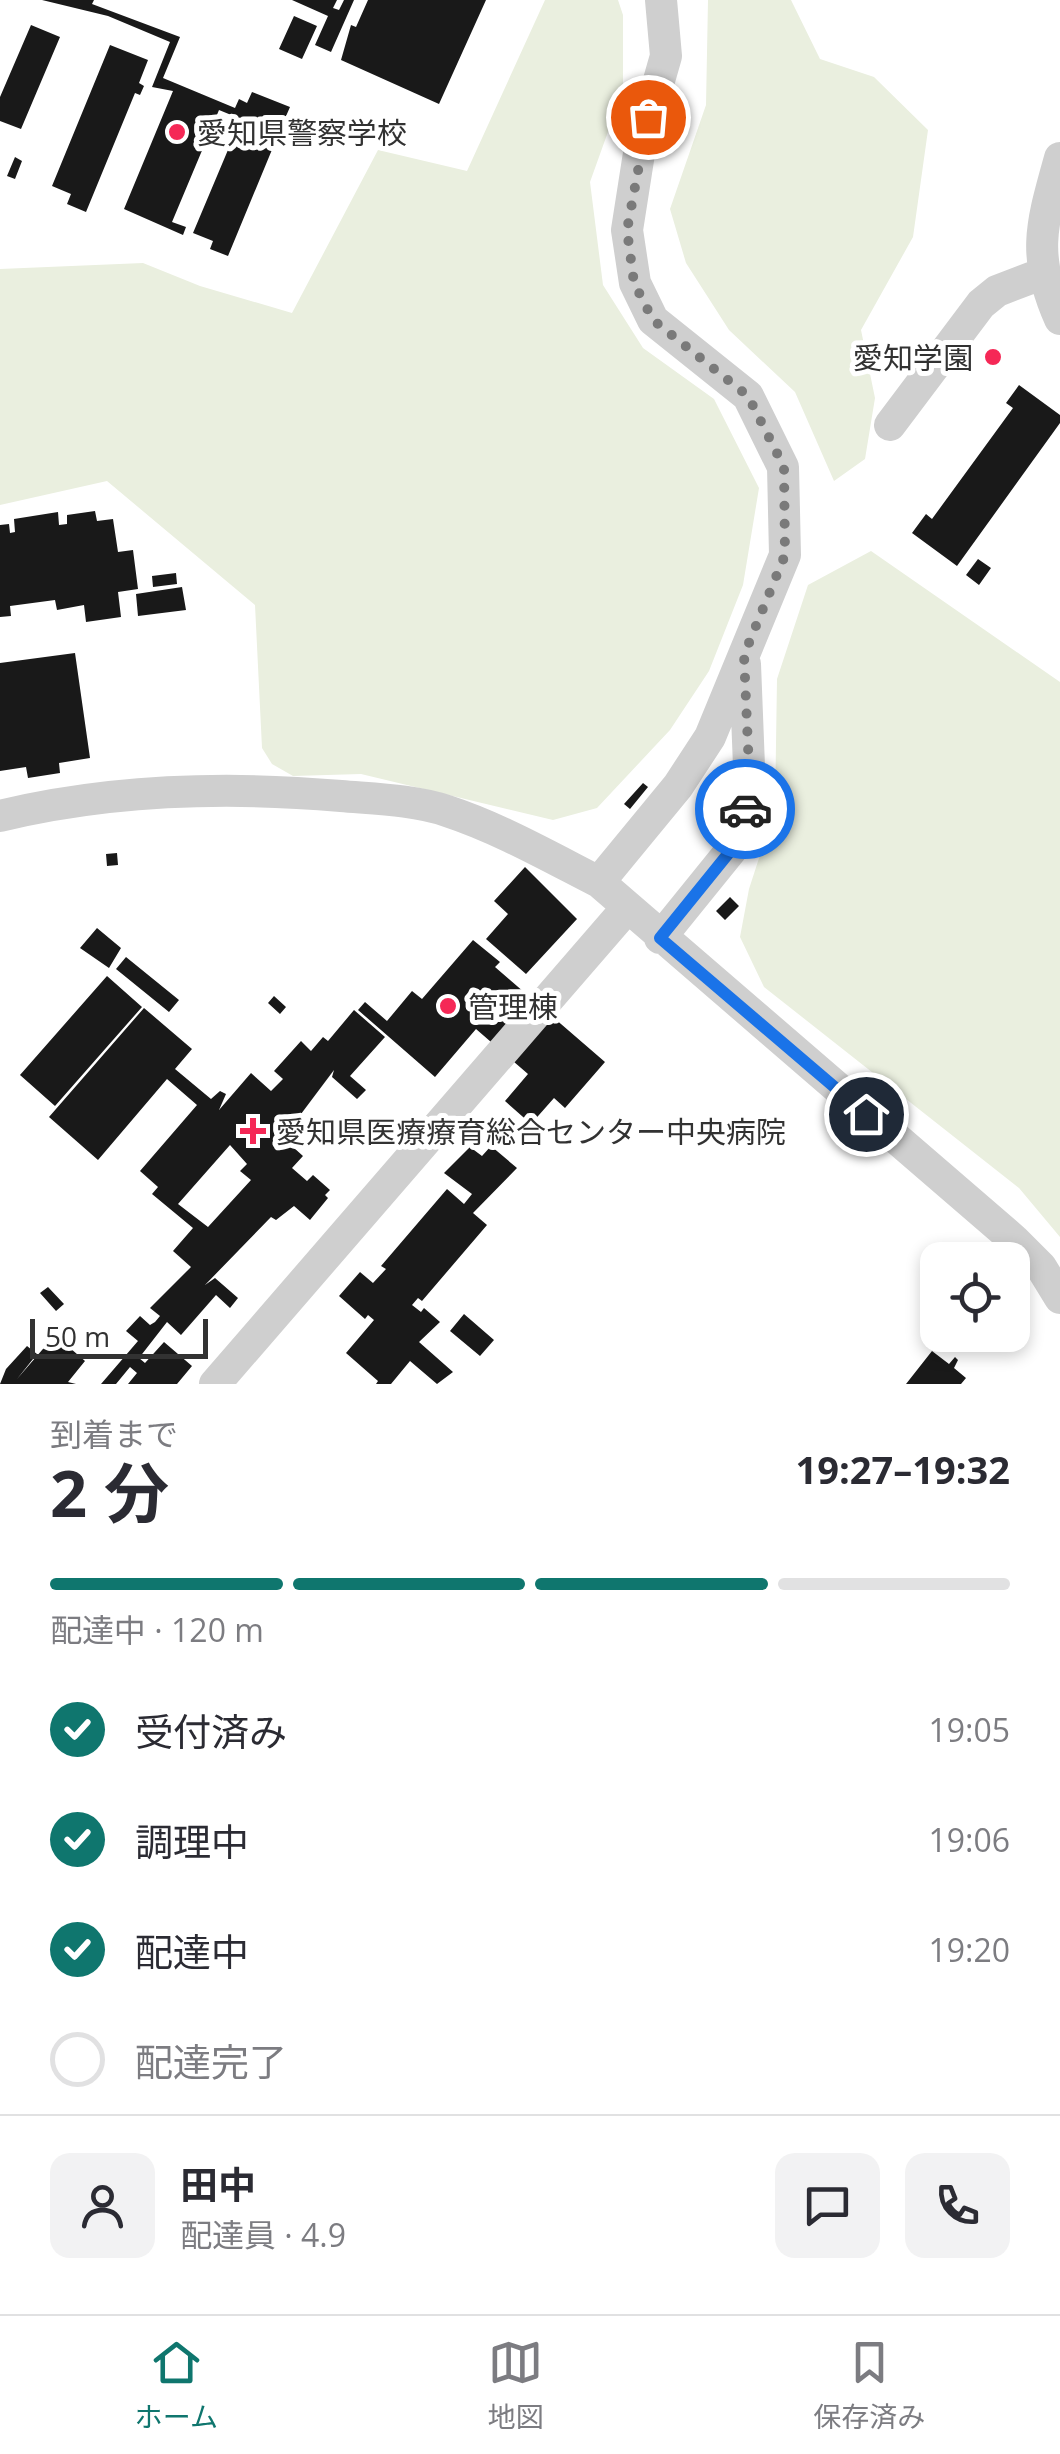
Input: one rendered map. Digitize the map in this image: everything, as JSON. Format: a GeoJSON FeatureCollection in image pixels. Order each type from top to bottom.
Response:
{"type":"FeatureCollection","features":[{"type":"Feature","properties":{"kind":"street"},"geometry":{"type":"LineString","coordinates":[[599,882],[678,786],[710,737],[785,555],[784,467],[748,396],[653,320],[634,283],[627,230],[640,147],[666,56],[661,0]]}},
{"type":"Feature","properties":{"kind":"street"},"geometry":{"type":"LineString","coordinates":[[1060,158],[1039,232],[1044,273],[1060,319]]}},
{"type":"Feature","properties":{"kind":"street"},"geometry":{"type":"LineString","coordinates":[[890,425],[981,304],[997,292],[1044,273]]}},
{"type":"Feature","properties":{"kind":"street"},"geometry":{"type":"LineString","coordinates":[[660,938],[732,849],[750,792],[744,655]]}},
{"type":"Feature","properties":{"kind":"street"},"geometry":{"type":"LineString","coordinates":[[0,816],[76,798],[144,792],[266,792],[377,799],[445,810],[599,882],[1014,1240],[1041,1267],[1060,1298]]}},
{"type":"Feature","properties":{"kind":"street"},"geometry":{"type":"LineString","coordinates":[[216,1384],[628,908]]}},
{"type":"Feature","properties":{"kind":"green space"},"geometry":{"type":"Polygon","coordinates":[[[545,0],[618,0],[623,15],[623,90],[590,182],[603,285],[643,348],[714,399],[759,488],[743,585],[709,671],[670,730],[597,808],[553,820],[361,774],[293,776],[272,764],[262,748],[255,605],[107,481],[0,505],[0,269],[143,263],[200,286],[292,313],[378,150],[467,171],[545,0]]]}},
{"type":"Feature","properties":{"kind":"green space"},"geometry":{"type":"Polygon","coordinates":[[[708,0],[791,0],[820,59],[874,77],[928,130],[913,237],[861,330],[875,398],[865,459],[834,481],[795,392],[729,330],[686,263],[670,209],[706,105],[708,0]]]}},
{"type":"Feature","properties":{"kind":"green space"},"geometry":{"type":"Polygon","coordinates":[[[871,551],[1060,682],[1060,1237],[1019,1188],[764,987],[740,937],[749,889],[775,809],[777,679],[808,585],[871,551]]]}},
{"type":"Feature","properties":{"kind":"building"},"geometry":{"type":"Polygon","coordinates":[[[42,0],[94,0],[92,4],[180,37],[163,78],[235,108],[239,99],[247,103],[252,92],[290,107],[280,130],[286,133],[282,142],[276,140],[228,256],[210,249],[213,241],[193,233],[241,119],[219,110],[172,222],[186,227],[183,235],[124,209],[173,91],[152,87],[170,42],[108,16],[42,0]]]}},
{"type":"Feature","properties":{"kind":"building"},"geometry":{"type":"Polygon","coordinates":[[[292,0],[337,0],[333,8],[339,10],[344,0],[354,0],[331,52],[315,45],[328,16],[292,0]]]}},
{"type":"Feature","properties":{"kind":"building"},"geometry":{"type":"Polygon","coordinates":[[[368,0],[486,0],[439,104],[341,60],[351,25],[356,27],[368,0]]]}},
{"type":"Feature","properties":{"kind":"building"},"geometry":{"type":"Polygon","coordinates":[[[294,16],[317,26],[302,59],[279,49],[294,16]]]}},
{"type":"Feature","properties":{"kind":"building"},"geometry":{"type":"Polygon","coordinates":[[[31,25],[60,37],[21,129],[0,121],[0,97],[31,25]]]}},
{"type":"Feature","properties":{"kind":"building"},"geometry":{"type":"Polygon","coordinates":[[[110,45],[148,60],[139,83],[144,86],[140,95],[135,93],[86,212],[67,204],[71,194],[52,186],[110,45]]]}},
{"type":"Feature","properties":{"kind":"building"},"geometry":{"type":"Polygon","coordinates":[[[15,157],[22,161],[15,179],[7,176],[15,157]]]}},
{"type":"Feature","properties":{"kind":"building"},"geometry":{"type":"Polygon","coordinates":[[[1019,385],[1060,415],[1060,423],[957,566],[912,533],[926,514],[932,519],[1013,408],[1006,403],[1019,385]]]}},
{"type":"Feature","properties":{"kind":"building"},"geometry":{"type":"Polygon","coordinates":[[[95,511],[97,521],[113,519],[118,552],[133,550],[138,589],[118,592],[121,617],[86,622],[84,605],[57,610],[55,600],[10,606],[11,616],[0,617],[0,525],[9,524],[10,533],[15,532],[14,519],[58,512],[59,525],[67,524],[67,515],[95,511]]]}},
{"type":"Feature","properties":{"kind":"building"},"geometry":{"type":"Polygon","coordinates":[[[978,559],[991,568],[979,585],[966,575],[978,559]]]}},
{"type":"Feature","properties":{"kind":"building"},"geometry":{"type":"Polygon","coordinates":[[[176,573],[177,584],[153,587],[152,576],[176,573]]]}},
{"type":"Feature","properties":{"kind":"building"},"geometry":{"type":"Polygon","coordinates":[[[182,587],[186,610],[138,616],[136,594],[182,587]]]}},
{"type":"Feature","properties":{"kind":"building"},"geometry":{"type":"Polygon","coordinates":[[[75,653],[90,758],[59,763],[60,773],[28,778],[26,767],[0,771],[0,663],[75,653]]]}},
{"type":"Feature","properties":{"kind":"building"},"geometry":{"type":"Polygon","coordinates":[[[643,783],[648,787],[630,809],[624,804],[643,783]]]}},
{"type":"Feature","properties":{"kind":"building"},"geometry":{"type":"Polygon","coordinates":[[[117,853],[118,865],[107,866],[106,854],[117,853]]]}},
{"type":"Feature","properties":{"kind":"building"},"geometry":{"type":"Polygon","coordinates":[[[525,867],[577,919],[526,974],[486,939],[508,914],[494,901],[525,867]]]}},
{"type":"Feature","properties":{"kind":"building"},"geometry":{"type":"Polygon","coordinates":[[[730,897],[739,906],[725,920],[716,911],[730,897]]]}},
{"type":"Feature","properties":{"kind":"building"},"geometry":{"type":"Polygon","coordinates":[[[97,928],[121,948],[109,968],[80,948],[97,928]]]}},
{"type":"Feature","properties":{"kind":"building"},"geometry":{"type":"Polygon","coordinates":[[[473,940],[500,962],[495,967],[605,1062],[565,1108],[554,1098],[531,1124],[505,1101],[528,1074],[476,1029],[435,1077],[358,1010],[365,1002],[387,1021],[412,991],[422,999],[473,940]]]}},
{"type":"Feature","properties":{"kind":"building"},"geometry":{"type":"Polygon","coordinates":[[[126,957],[179,1000],[169,1012],[116,969],[126,957]]]}},
{"type":"Feature","properties":{"kind":"building"},"geometry":{"type":"Polygon","coordinates":[[[107,976],[142,1007],[55,1106],[20,1075],[107,976]]]}},
{"type":"Feature","properties":{"kind":"building"},"geometry":{"type":"Polygon","coordinates":[[[274,996],[286,1007],[280,1014],[268,1003],[274,996]]]}},
{"type":"Feature","properties":{"kind":"building"},"geometry":{"type":"Polygon","coordinates":[[[144,1008],[192,1049],[175,1069],[211,1099],[220,1091],[226,1094],[219,1110],[251,1073],[271,1091],[283,1079],[274,1071],[301,1041],[311,1051],[323,1037],[328,1041],[354,1010],[385,1037],[350,1076],[366,1090],[357,1099],[332,1077],[334,1070],[283,1138],[303,1156],[292,1168],[307,1181],[313,1175],[330,1190],[325,1195],[328,1198],[310,1220],[294,1206],[276,1220],[271,1217],[205,1285],[215,1278],[238,1298],[230,1308],[216,1295],[181,1335],[167,1322],[139,1358],[145,1363],[164,1342],[192,1366],[177,1384],[128,1384],[137,1373],[130,1367],[116,1384],[101,1384],[138,1341],[126,1331],[140,1316],[150,1325],[155,1322],[160,1316],[150,1308],[191,1267],[173,1251],[193,1228],[152,1194],[158,1187],[140,1171],[197,1105],[167,1079],[98,1160],[49,1117],[144,1008]],[[230,1145],[178,1204],[208,1227],[251,1180],[240,1171],[247,1164],[230,1145]]]}},
{"type":"Feature","properties":{"kind":"building"},"geometry":{"type":"Polygon","coordinates":[[[491,1146],[517,1168],[473,1213],[487,1225],[422,1301],[418,1298],[412,1305],[421,1312],[424,1308],[440,1322],[419,1342],[453,1372],[437,1384],[410,1361],[391,1384],[376,1384],[378,1381],[346,1353],[374,1320],[368,1315],[365,1319],[339,1296],[360,1272],[373,1283],[386,1269],[381,1266],[447,1189],[464,1204],[472,1194],[444,1173],[470,1147],[482,1156],[491,1146]]]}},
{"type":"Feature","properties":{"kind":"building"},"geometry":{"type":"Polygon","coordinates":[[[48,1287],[64,1304],[56,1311],[40,1293],[48,1287]]]}},
{"type":"Feature","properties":{"kind":"building"},"geometry":{"type":"Polygon","coordinates":[[[464,1314],[494,1340],[480,1356],[450,1331],[464,1314]]]}},
{"type":"Feature","properties":{"kind":"building"},"geometry":{"type":"Polygon","coordinates":[[[55,1335],[85,1361],[68,1382],[76,1384],[0,1384],[6,1369],[27,1346],[37,1354],[17,1379],[55,1335]]]}},
{"type":"Feature","properties":{"kind":"building"},"geometry":{"type":"Polygon","coordinates":[[[931,1352],[949,1364],[955,1357],[958,1360],[954,1368],[966,1378],[961,1384],[906,1384],[931,1352]]]}},
{"type":"Feature","properties":{"kind":"way so far"},"geometry":{"type":"LineString","coordinates":[[648,117],[627,230],[634,283],[653,320],[748,396],[784,467],[785,555],[744,655],[750,792],[745,809]]}},
{"type":"Feature","properties":{"kind":"place","name":"愛知県警察学校"},"geometry":{"type":"Point","coordinates":[177,132]}},
{"type":"Feature","properties":{"kind":"place","name":"愛知学園"},"geometry":{"type":"Point","coordinates":[993,357]}},
{"type":"Feature","properties":{"kind":"place","name":"管理棟"},"geometry":{"type":"Point","coordinates":[448,1006]}},
{"type":"Feature","properties":{"kind":"place","name":"愛知県医療療育総合センター中央病院"},"geometry":{"type":"Point","coordinates":[253,1131]}},
{"type":"Feature","properties":{"kind":"route"},"geometry":{"type":"LineString","coordinates":[[745,809],[732,849],[660,938],[866,1114]]}}]}
